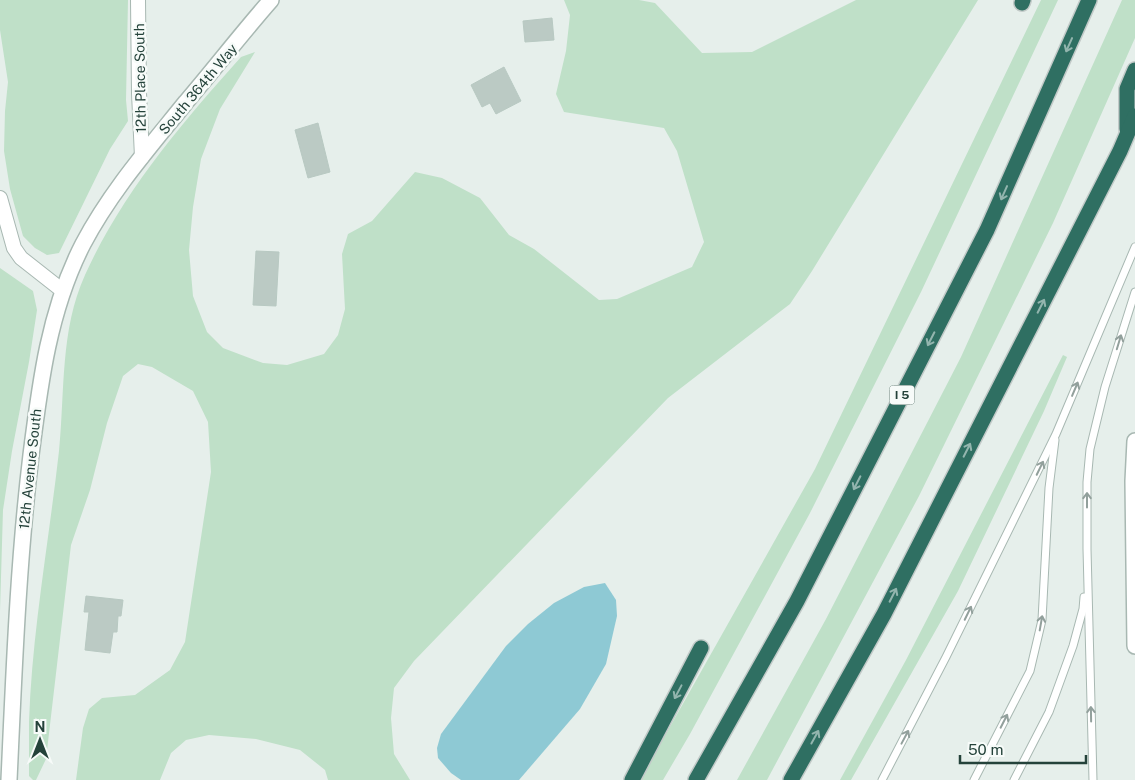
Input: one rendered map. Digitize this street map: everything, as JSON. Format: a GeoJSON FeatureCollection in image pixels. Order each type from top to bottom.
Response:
{"type":"FeatureCollection","features":[{"type":"Feature","properties":{"kind":"highway","name":"I 5"},"geometry":{"type":"LineString","coordinates":[[696,780],[797,601],[987,230],[1089,0]]}},
{"type":"Feature","properties":{"kind":"highway"},"geometry":{"type":"LineString","coordinates":[[1127,135],[1127,89],[1135,70]]}},
{"type":"Feature","properties":{"kind":"highway"},"geometry":{"type":"LineString","coordinates":[[791,780],[884,614],[1135,116]]}},
{"type":"Feature","properties":{"kind":"highway"},"geometry":{"type":"LineString","coordinates":[[632,780],[701,648]]}},
{"type":"Feature","properties":{"kind":"street","name":"12th Place South"},"geometry":{"type":"LineString","coordinates":[[138,0],[142,156]]}},
{"type":"Feature","properties":{"kind":"street","name":"South 364th Way"},"geometry":{"type":"LineString","coordinates":[[124,177],[272,0]]}},
{"type":"Feature","properties":{"kind":"street","name":"12th Avenue South"},"geometry":{"type":"LineString","coordinates":[[10,780],[24,510],[40,388],[51,330],[63,290],[83,245],[101,212],[124,177]]}},
{"type":"Feature","properties":{"kind":"street"},"geometry":{"type":"LineString","coordinates":[[0,198],[14,248],[21,258],[63,290]]}},
{"type":"Feature","properties":{"kind":"street"},"geometry":{"type":"LineString","coordinates":[[1135,441],[1133,481],[1135,646]]}},
{"type":"Feature","properties":{"kind":"lane"},"geometry":{"type":"LineString","coordinates":[[882,780],[946,657],[1056,434],[1135,247]]}},
{"type":"Feature","properties":{"kind":"lane"},"geometry":{"type":"LineString","coordinates":[[1093,780],[1087,482],[1090,449],[1105,387],[1135,292]]}},
{"type":"Feature","properties":{"kind":"lane"},"geometry":{"type":"LineString","coordinates":[[974,780],[1030,671],[1042,620],[1049,488],[1056,434]]}},
{"type":"Feature","properties":{"kind":"lane"},"geometry":{"type":"LineString","coordinates":[[1014,780],[1048,712],[1073,646],[1083,609],[1087,549]]}},
{"type":"Feature","properties":{"kind":"green space"},"geometry":{"type":"Polygon","coordinates":[[[0,0],[128,0],[126,100],[128,121],[110,149],[59,253],[47,255],[35,248],[23,236],[10,189],[4,151],[8,82],[0,30],[0,0]]]}},
{"type":"Feature","properties":{"kind":"green space"},"geometry":{"type":"Polygon","coordinates":[[[564,0],[639,0],[655,3],[702,53],[752,52],[856,0],[978,0],[790,304],[668,398],[414,661],[394,688],[391,718],[394,754],[410,780],[328,780],[325,770],[300,750],[256,739],[209,735],[186,740],[171,753],[160,780],[76,780],[83,728],[89,709],[102,698],[135,695],[170,670],[185,642],[211,472],[208,422],[193,391],[152,367],[138,364],[123,376],[107,423],[90,490],[71,545],[46,759],[36,780],[33,780],[29,776],[29,722],[34,654],[59,451],[67,339],[77,296],[100,245],[135,187],[175,133],[241,57],[255,52],[220,109],[201,159],[193,207],[189,250],[193,296],[207,332],[223,348],[263,363],[287,365],[324,354],[338,335],[345,309],[342,254],[348,234],[372,221],[415,172],[442,178],[480,198],[509,235],[534,249],[599,300],[617,299],[692,267],[704,242],[677,151],[664,128],[564,112],[556,94],[566,51],[570,15],[564,0]]]}},
{"type":"Feature","properties":{"kind":"green space"},"geometry":{"type":"Polygon","coordinates":[[[1041,0],[1058,0],[921,292],[810,513],[663,780],[640,780],[815,469],[1041,0]]]}},
{"type":"Feature","properties":{"kind":"green space"},"geometry":{"type":"Polygon","coordinates":[[[1122,0],[1135,0],[1135,38],[1053,223],[919,496],[767,780],[737,780],[826,619],[961,357],[1122,0]]]}},
{"type":"Feature","properties":{"kind":"green space"},"geometry":{"type":"Polygon","coordinates":[[[0,268],[33,291],[37,310],[3,510],[0,611],[0,268]]]}},
{"type":"Feature","properties":{"kind":"green space"},"geometry":{"type":"Polygon","coordinates":[[[1063,355],[1067,357],[1044,411],[958,591],[851,780],[840,780],[906,660],[1063,355]]]}},
{"type":"Feature","properties":{"kind":"water"},"geometry":{"type":"Polygon","coordinates":[[[605,583],[616,600],[617,616],[606,664],[580,709],[519,780],[461,780],[451,773],[438,758],[437,748],[441,734],[506,646],[528,624],[554,603],[584,587],[605,583]]]}},
{"type":"Feature","properties":{"kind":"building"},"geometry":{"type":"Polygon","coordinates":[[[552,18],[554,40],[525,42],[523,21],[552,18]]]}},
{"type":"Feature","properties":{"kind":"building"},"geometry":{"type":"Polygon","coordinates":[[[504,67],[521,101],[496,114],[490,103],[482,107],[471,85],[504,67]]]}},
{"type":"Feature","properties":{"kind":"building"},"geometry":{"type":"Polygon","coordinates":[[[318,123],[330,172],[308,178],[295,130],[318,123]]]}},
{"type":"Feature","properties":{"kind":"building"},"geometry":{"type":"Polygon","coordinates":[[[256,251],[279,252],[276,306],[253,305],[256,251]]]}},
{"type":"Feature","properties":{"kind":"building"},"geometry":{"type":"Polygon","coordinates":[[[86,596],[123,600],[121,616],[118,616],[117,632],[113,632],[110,653],[85,650],[89,612],[84,612],[86,596]]]}}]}
